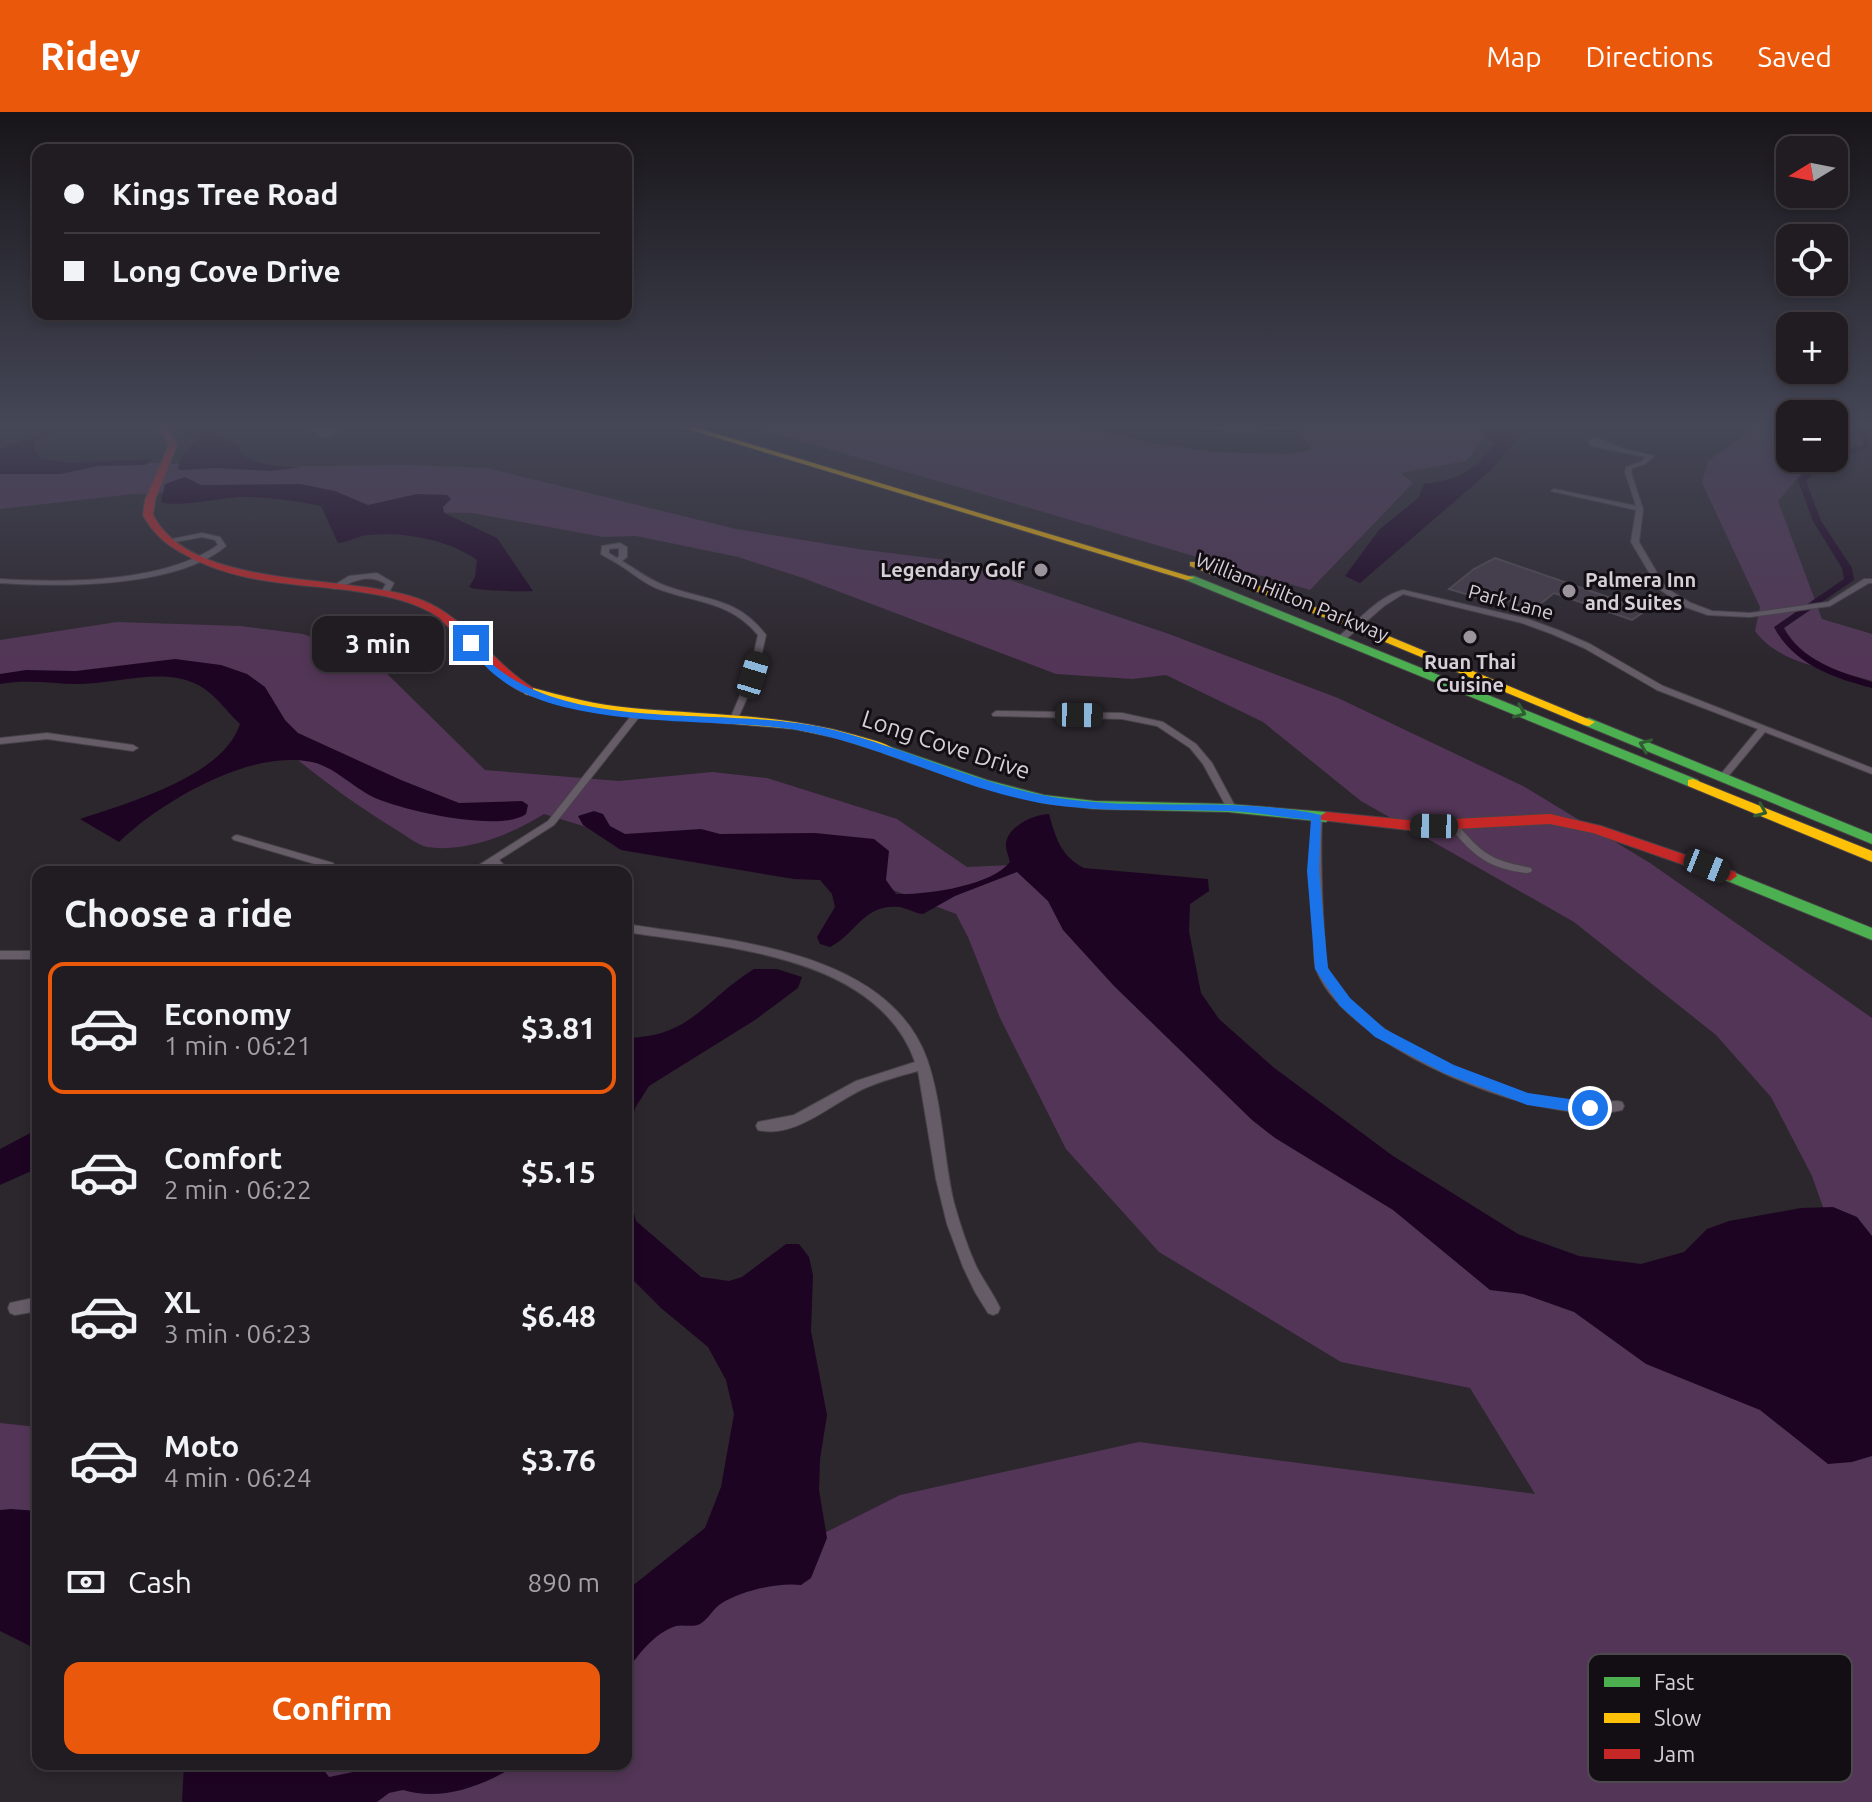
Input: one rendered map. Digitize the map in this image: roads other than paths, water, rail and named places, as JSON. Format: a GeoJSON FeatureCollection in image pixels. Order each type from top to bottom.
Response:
{"type":"FeatureCollection","features":[{"type":"Feature","properties":{"kind":"main road","name":"Long Cove Drive"},"geometry":{"type":"LineString","coordinates":[[149,504],[147,514],[156,528],[195,560],[216,568],[265,578],[384,594],[417,602],[452,623],[492,669],[521,688],[557,702],[595,710],[793,726],[833,733],[943,772],[1038,799],[1077,804],[1231,808],[1454,826],[1513,818],[1569,822],[1707,866],[1872,934]]}},
{"type":"Feature","properties":{"kind":"main road","name":"William Hilton Parkway"},"geometry":{"type":"LineString","coordinates":[[946,504],[1168,569],[1247,597],[1872,857]]}},
{"type":"Feature","properties":{"kind":"main road","name":"William Hilton Parkway"},"geometry":{"type":"LineString","coordinates":[[987,504],[1230,576],[1872,839]]}},
{"type":"Feature","properties":{"kind":"main road"},"geometry":{"type":"LineString","coordinates":[[953,506],[967,505],[1066,527]]}},
{"type":"Feature","properties":{"kind":"main road"},"geometry":{"type":"LineString","coordinates":[[1247,597],[1337,629],[1358,627]]}},
{"type":"Feature","properties":{"kind":"main road"},"geometry":{"type":"LineString","coordinates":[[1613,750],[1699,780],[1723,777]]}},
{"type":"Feature","properties":{"kind":"street"},"geometry":{"type":"LineString","coordinates":[[1625,504],[1639,506],[1635,542],[1663,589],[1680,601],[1756,614],[1830,604],[1867,581],[1872,581]]}},
{"type":"Feature","properties":{"kind":"street"},"geometry":{"type":"LineString","coordinates":[[0,581],[118,580],[156,573],[195,560],[218,551],[222,542],[218,538],[202,535],[169,541]]}},
{"type":"Feature","properties":{"kind":"street"},"geometry":{"type":"LineString","coordinates":[[618,560],[649,583],[731,608],[755,624],[762,635],[760,652],[733,721]]}},
{"type":"Feature","properties":{"kind":"street","name":"Park Lane"},"geometry":{"type":"LineString","coordinates":[[1342,638],[1393,593],[1403,592],[1525,621],[1587,646],[1660,688],[1872,771]]}},
{"type":"Feature","properties":{"kind":"street"},"geometry":{"type":"LineString","coordinates":[[484,866],[551,823],[637,714]]}},
{"type":"Feature","properties":{"kind":"street"},"geometry":{"type":"LineString","coordinates":[[996,714],[1122,716],[1160,724],[1193,746],[1207,763],[1231,808]]}},
{"type":"Feature","properties":{"kind":"street"},"geometry":{"type":"LineString","coordinates":[[1723,777],[1763,729]]}},
{"type":"Feature","properties":{"kind":"street"},"geometry":{"type":"LineString","coordinates":[[0,741],[47,736],[133,748]]}},
{"type":"Feature","properties":{"kind":"street"},"geometry":{"type":"LineString","coordinates":[[1317,817],[1313,871],[1322,969],[1345,1002],[1380,1033],[1449,1069],[1493,1087],[1527,1099],[1560,1105],[1590,1108],[1618,1106]]}},
{"type":"Feature","properties":{"kind":"street"},"geometry":{"type":"LineString","coordinates":[[1454,826],[1480,857],[1494,865],[1527,870]]}},
{"type":"Feature","properties":{"kind":"street"},"geometry":{"type":"LineString","coordinates":[[237,838],[330,866]]}},
{"type":"Feature","properties":{"kind":"street"},"geometry":{"type":"LineString","coordinates":[[493,861],[499,866]]}},
{"type":"Feature","properties":{"kind":"street"},"geometry":{"type":"LineString","coordinates":[[632,929],[789,957],[834,972],[870,992],[896,1017],[912,1039],[922,1065],[950,1218],[962,1255],[993,1308]]}},
{"type":"Feature","properties":{"kind":"street"},"geometry":{"type":"LineString","coordinates":[[0,955],[32,955]]}},
{"type":"Feature","properties":{"kind":"street"},"geometry":{"type":"LineString","coordinates":[[762,1126],[780,1127],[798,1122],[849,1090],[880,1076],[922,1065]]}},
{"type":"Feature","properties":{"kind":"street"},"geometry":{"type":"LineString","coordinates":[[15,1308],[32,1305]]}},
{"type":"Feature","properties":{"kind":"waterway"},"geometry":{"type":"LineString","coordinates":[[1811,504],[1817,521],[1847,568],[1849,580],[1779,627],[1785,639],[1805,657],[1832,671],[1872,685]]}},
{"type":"Feature","properties":{"kind":"place","name":"Legendary Golf"},"geometry":{"type":"Point","coordinates":[1041,570]}},
{"type":"Feature","properties":{"kind":"place","name":"Palmera Inn and Suites"},"geometry":{"type":"Point","coordinates":[1569,591]}},
{"type":"Feature","properties":{"kind":"place","name":"Ruan Thai Cuisine"},"geometry":{"type":"Point","coordinates":[1470,637]}}]}
